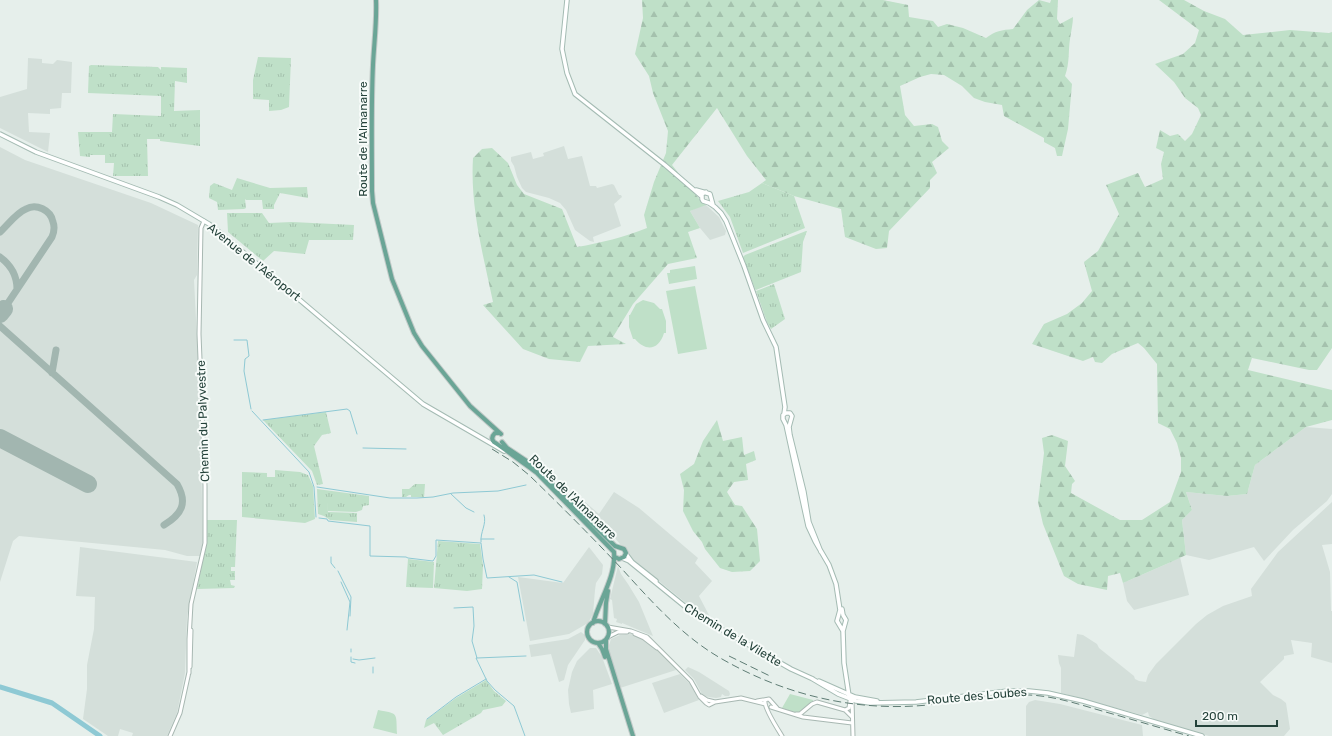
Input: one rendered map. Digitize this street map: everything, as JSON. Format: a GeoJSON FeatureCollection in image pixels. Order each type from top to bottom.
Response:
{"type":"FeatureCollection","features":[{"type":"Feature","properties":{"kind":"main road","name":"Route de l'Almanarre"},"geometry":{"type":"LineString","coordinates":[[376,0],[377,14],[373,77],[372,191],[373,203],[392,279],[411,326],[422,346],[470,406],[501,434]]}},
{"type":"Feature","properties":{"kind":"main road"},"geometry":{"type":"LineString","coordinates":[[567,0],[562,48],[567,73],[575,94],[665,165],[702,196],[703,201],[715,207],[721,213],[728,226],[748,276],[764,323],[774,341],[785,407],[783,417],[807,521],[812,537],[828,565],[837,591],[842,617],[846,620],[844,624],[844,663],[851,697]]}},
{"type":"Feature","properties":{"kind":"main road","name":"Avenue de l'Aéroport"},"geometry":{"type":"LineString","coordinates":[[0,134],[19,145],[47,157],[159,197],[204,220],[423,404],[514,456]]}},
{"type":"Feature","properties":{"kind":"main road"},"geometry":{"type":"LineString","coordinates":[[694,190],[706,192],[711,195],[711,199],[715,207]]}},
{"type":"Feature","properties":{"kind":"main road"},"geometry":{"type":"LineString","coordinates":[[702,196],[706,192]]}},
{"type":"Feature","properties":{"kind":"main road"},"geometry":{"type":"LineString","coordinates":[[707,202],[711,199]]}},
{"type":"Feature","properties":{"kind":"main road"},"geometry":{"type":"LineString","coordinates":[[785,407],[792,416],[789,431],[804,492],[807,514],[821,552]]}},
{"type":"Feature","properties":{"kind":"main road"},"geometry":{"type":"LineString","coordinates":[[784,414],[789,413]]}},
{"type":"Feature","properties":{"kind":"main road"},"geometry":{"type":"LineString","coordinates":[[784,421],[791,421]]}},
{"type":"Feature","properties":{"kind":"main road","name":"Route de l'Almanarre"},"geometry":{"type":"LineString","coordinates":[[489,423],[493,429],[493,435]]}},
{"type":"Feature","properties":{"kind":"main road"},"geometry":{"type":"LineString","coordinates":[[482,438],[496,433],[501,434],[503,437],[500,443],[493,441],[493,435]]}},
{"type":"Feature","properties":{"kind":"main road","name":"Avenue de l'Aéroport"},"geometry":{"type":"LineString","coordinates":[[482,438],[493,441]]}},
{"type":"Feature","properties":{"kind":"main road","name":"Route de l'Almanarre"},"geometry":{"type":"LineString","coordinates":[[500,443],[514,456],[537,473],[614,552]]}},
{"type":"Feature","properties":{"kind":"main road","name":"Route de l'Almanarre"},"geometry":{"type":"LineString","coordinates":[[500,443],[534,466],[602,534],[618,547],[624,549],[621,557]]}},
{"type":"Feature","properties":{"kind":"main road"},"geometry":{"type":"LineString","coordinates":[[618,547],[614,552],[621,557]]}},
{"type":"Feature","properties":{"kind":"main road"},"geometry":{"type":"LineString","coordinates":[[621,557],[593,623],[588,628],[588,634],[592,641],[598,643],[604,653],[632,736]]}},
{"type":"Feature","properties":{"kind":"main road"},"geometry":{"type":"LineString","coordinates":[[621,557],[616,564],[608,594],[606,649],[632,736]]}},
{"type":"Feature","properties":{"kind":"main road","name":"Chemin de la Vilette"},"geometry":{"type":"LineString","coordinates":[[621,557],[632,562],[652,577],[659,585],[694,613],[791,669],[851,697]]}},
{"type":"Feature","properties":{"kind":"main road"},"geometry":{"type":"LineString","coordinates":[[842,617],[837,620],[844,631]]}},
{"type":"Feature","properties":{"kind":"main road"},"geometry":{"type":"LineString","coordinates":[[593,623],[600,621],[607,626]]}},
{"type":"Feature","properties":{"kind":"main road"},"geometry":{"type":"LineString","coordinates":[[839,624],[844,624]]}},
{"type":"Feature","properties":{"kind":"main road"},"geometry":{"type":"LineString","coordinates":[[598,643],[607,638]]}},
{"type":"Feature","properties":{"kind":"main road"},"geometry":{"type":"LineString","coordinates":[[844,652],[851,697]]}},
{"type":"Feature","properties":{"kind":"main road","name":"Chemin de la Vilette"},"geometry":{"type":"LineString","coordinates":[[811,678],[833,692],[851,697]]}},
{"type":"Feature","properties":{"kind":"main road"},"geometry":{"type":"LineString","coordinates":[[843,692],[849,690]]}},
{"type":"Feature","properties":{"kind":"main road","name":"Route des Loubes"},"geometry":{"type":"LineString","coordinates":[[851,697],[856,701],[888,703],[916,702],[1008,691],[1029,691],[1065,697],[1202,736]]}},
{"type":"Feature","properties":{"kind":"main road","name":"Route des Loubes"},"geometry":{"type":"LineString","coordinates":[[851,697],[888,703]]}},
{"type":"Feature","properties":{"kind":"street","name":"Chemin du Palyvestre"},"geometry":{"type":"LineString","coordinates":[[170,736],[180,713],[189,673],[188,656],[192,603],[205,543],[205,486],[199,334],[201,228],[204,220]]}},
{"type":"Feature","properties":{"kind":"street"},"geometry":{"type":"LineString","coordinates":[[607,626],[644,635],[656,644],[691,681],[700,698],[708,702],[741,698],[765,704],[803,717],[852,723]]}},
{"type":"Feature","properties":{"kind":"street"},"geometry":{"type":"LineString","coordinates":[[607,638],[618,632],[630,632],[644,638],[664,654]]}},
{"type":"Feature","properties":{"kind":"street"},"geometry":{"type":"LineString","coordinates":[[851,697],[853,736]]}},
{"type":"Feature","properties":{"kind":"street"},"geometry":{"type":"LineString","coordinates":[[845,710],[849,708],[851,697]]}},
{"type":"Feature","properties":{"kind":"street"},"geometry":{"type":"LineString","coordinates":[[765,704],[770,700],[771,706],[769,713]]}},
{"type":"Feature","properties":{"kind":"street"},"geometry":{"type":"LineString","coordinates":[[852,706],[856,701]]}},
{"type":"Feature","properties":{"kind":"street"},"geometry":{"type":"LineString","coordinates":[[794,714],[804,712],[812,704],[817,702],[845,710],[852,717]]}},
{"type":"Feature","properties":{"kind":"street"},"geometry":{"type":"LineString","coordinates":[[765,704],[766,709],[782,736]]}},
{"type":"Feature","properties":{"kind":"street"},"geometry":{"type":"LineString","coordinates":[[803,717],[804,712]]}},
{"type":"Feature","properties":{"kind":"shaded area"},"geometry":{"type":"Polygon","coordinates":[[[28,58],[42,59],[42,63],[53,64],[57,60],[72,62],[71,93],[62,93],[61,108],[50,109],[50,114],[28,113],[29,132],[50,133],[48,152],[0,128],[0,97],[27,89],[28,58]]]}},
{"type":"Feature","properties":{"kind":"shaded area"},"geometry":{"type":"Polygon","coordinates":[[[564,146],[568,159],[582,156],[590,186],[596,186],[597,188],[612,184],[622,197],[614,204],[621,226],[593,237],[594,242],[590,241],[575,230],[566,210],[560,203],[549,198],[526,192],[522,188],[511,161],[511,157],[531,152],[533,159],[544,156],[543,153],[564,146]]]}},
{"type":"Feature","properties":{"kind":"shaded area"},"geometry":{"type":"Polygon","coordinates":[[[0,147],[25,160],[151,203],[198,225],[197,275],[194,280],[199,378],[203,542],[200,556],[187,556],[165,550],[19,536],[13,541],[0,582],[0,147]]]}},
{"type":"Feature","properties":{"kind":"shaded area"},"geometry":{"type":"Polygon","coordinates":[[[706,205],[719,217],[726,231],[725,235],[710,240],[700,228],[690,211],[706,205]]]}},
{"type":"Feature","properties":{"kind":"shaded area"},"geometry":{"type":"Polygon","coordinates":[[[1306,427],[1332,429],[1332,494],[1327,501],[1293,530],[1264,561],[1254,547],[1209,560],[1186,555],[1182,520],[1192,510],[1186,492],[1227,496],[1247,494],[1255,465],[1306,427]]]}},
{"type":"Feature","properties":{"kind":"shaded area"},"geometry":{"type":"Polygon","coordinates":[[[614,492],[639,508],[698,558],[695,563],[712,581],[699,596],[711,619],[686,603],[633,560],[615,538],[571,501],[577,495],[599,514],[614,492]]]}},
{"type":"Feature","properties":{"kind":"shaded area"},"geometry":{"type":"Polygon","coordinates":[[[1332,502],[1332,544],[1322,545],[1330,572],[1332,663],[1311,657],[1312,643],[1291,640],[1294,654],[1284,656],[1284,659],[1260,682],[1273,695],[1286,703],[1290,729],[1284,736],[1209,736],[1155,720],[1149,716],[1148,712],[1142,715],[1061,693],[1061,668],[1058,655],[1074,657],[1077,634],[1083,635],[1097,644],[1099,648],[1134,676],[1135,679],[1146,682],[1148,675],[1156,664],[1207,615],[1223,606],[1252,596],[1251,589],[1278,552],[1332,502]]]}},
{"type":"Feature","properties":{"kind":"shaded area"},"geometry":{"type":"Polygon","coordinates":[[[80,547],[197,562],[187,617],[185,673],[177,713],[167,736],[132,736],[133,733],[120,729],[118,736],[108,736],[83,719],[87,689],[87,665],[94,629],[95,597],[76,596],[80,547]]]}},
{"type":"Feature","properties":{"kind":"shaded area"},"geometry":{"type":"Polygon","coordinates":[[[589,547],[603,565],[602,574],[596,583],[593,614],[588,623],[569,634],[530,641],[518,577],[563,583],[589,547]]]}},
{"type":"Feature","properties":{"kind":"shaded area"},"geometry":{"type":"Polygon","coordinates":[[[1180,557],[1189,595],[1134,610],[1127,601],[1123,583],[1180,557]]]}},
{"type":"Feature","properties":{"kind":"shaded area"},"geometry":{"type":"Polygon","coordinates":[[[618,566],[621,574],[639,602],[653,636],[616,622],[617,619],[614,618],[612,600],[610,599],[618,566]]]}},
{"type":"Feature","properties":{"kind":"shaded area"},"geometry":{"type":"Polygon","coordinates":[[[581,632],[585,635],[585,640],[568,665],[564,680],[559,682],[551,654],[531,657],[529,645],[568,639],[581,632]]]}},
{"type":"Feature","properties":{"kind":"shaded area"},"geometry":{"type":"Polygon","coordinates":[[[632,634],[643,638],[662,654],[675,667],[676,670],[620,688],[609,656],[609,645],[611,639],[620,635],[632,634]]]}},
{"type":"Feature","properties":{"kind":"shaded area"},"geometry":{"type":"Polygon","coordinates":[[[590,648],[596,648],[602,657],[612,684],[593,690],[594,709],[571,713],[568,690],[572,672],[577,661],[590,648]]]}},
{"type":"Feature","properties":{"kind":"shaded area"},"geometry":{"type":"Polygon","coordinates":[[[688,667],[699,672],[729,691],[729,696],[722,694],[721,697],[716,698],[703,696],[694,679],[685,670],[688,667]]]}},
{"type":"Feature","properties":{"kind":"shaded area"},"geometry":{"type":"Polygon","coordinates":[[[680,674],[690,684],[699,700],[664,713],[652,683],[680,674]]]}},
{"type":"Feature","properties":{"kind":"shaded area"},"geometry":{"type":"Polygon","coordinates":[[[1035,700],[1060,704],[1142,725],[1143,736],[1026,736],[1026,706],[1029,702],[1035,700]]]}},
{"type":"Feature","properties":{"kind":"green space"},"geometry":{"type":"Polygon","coordinates":[[[642,0],[883,0],[908,5],[909,17],[933,21],[938,27],[947,24],[963,28],[986,38],[999,31],[1013,29],[1027,10],[1039,0],[1050,3],[1051,0],[1058,0],[1057,19],[1060,24],[1073,17],[1067,71],[1065,76],[1072,84],[1068,129],[1062,156],[1057,156],[1055,148],[1044,142],[1044,138],[1004,116],[1002,105],[985,102],[974,98],[962,86],[944,75],[931,74],[900,86],[905,115],[914,126],[932,124],[938,127],[942,141],[949,148],[932,162],[937,173],[930,180],[930,188],[889,231],[887,248],[876,249],[845,237],[841,209],[794,196],[762,183],[766,180],[747,156],[717,108],[672,165],[700,200],[706,205],[690,211],[700,228],[688,232],[697,258],[668,264],[633,304],[613,337],[626,344],[588,346],[580,362],[549,359],[523,349],[483,305],[493,302],[475,212],[473,194],[473,158],[482,149],[492,148],[508,163],[517,185],[524,194],[562,209],[577,247],[595,244],[647,228],[644,215],[654,182],[666,153],[668,131],[653,93],[649,76],[635,54],[643,18],[642,0]]]}},
{"type":"Feature","properties":{"kind":"green space"},"geometry":{"type":"Polygon","coordinates":[[[1159,0],[1184,0],[1204,11],[1225,19],[1243,35],[1290,30],[1332,32],[1332,348],[1317,370],[1309,370],[1252,358],[1248,370],[1332,390],[1332,420],[1306,427],[1255,465],[1247,494],[1227,496],[1186,492],[1192,510],[1182,520],[1186,555],[1123,583],[1120,573],[1108,576],[1107,590],[1078,584],[1064,576],[1043,524],[1038,502],[1044,453],[1042,438],[1052,435],[1068,441],[1065,466],[1075,481],[1072,484],[1071,493],[1120,520],[1142,520],[1170,502],[1181,472],[1181,458],[1177,443],[1170,429],[1158,423],[1157,364],[1138,343],[1112,354],[1102,363],[1095,362],[1093,357],[1083,361],[1032,344],[1044,324],[1067,314],[1082,303],[1092,291],[1084,262],[1098,251],[1119,214],[1106,185],[1138,173],[1145,187],[1163,179],[1161,164],[1164,152],[1156,148],[1160,130],[1170,136],[1178,134],[1185,141],[1192,134],[1201,115],[1198,108],[1185,98],[1174,82],[1155,64],[1183,54],[1195,43],[1199,30],[1159,0]]]}},
{"type":"Feature","properties":{"kind":"green space"},"geometry":{"type":"Polygon","coordinates":[[[258,57],[291,58],[289,107],[281,110],[269,111],[269,100],[253,99],[253,80],[258,57]]]}},
{"type":"Feature","properties":{"kind":"green space"},"geometry":{"type":"Polygon","coordinates":[[[89,66],[158,67],[161,70],[161,67],[187,68],[187,83],[175,81],[174,111],[200,110],[200,146],[160,141],[160,139],[147,139],[148,176],[113,176],[114,163],[105,163],[105,155],[90,155],[90,157],[80,156],[78,132],[112,132],[113,114],[161,116],[161,96],[88,93],[89,66]]]}},
{"type":"Feature","properties":{"kind":"green space"},"geometry":{"type":"Polygon","coordinates":[[[237,178],[270,188],[307,187],[308,198],[280,193],[274,205],[274,209],[263,209],[262,200],[245,199],[246,208],[244,209],[218,210],[217,202],[209,198],[210,186],[214,183],[232,190],[237,178]]]}},
{"type":"Feature","properties":{"kind":"green space"},"geometry":{"type":"Polygon","coordinates":[[[762,183],[794,196],[805,228],[743,253],[730,217],[718,201],[749,192],[762,183]]]}},
{"type":"Feature","properties":{"kind":"green space"},"geometry":{"type":"Polygon","coordinates":[[[227,213],[262,213],[269,223],[292,222],[354,225],[353,240],[309,240],[305,254],[274,251],[263,261],[228,232],[227,213]]]}},
{"type":"Feature","properties":{"kind":"green space"},"geometry":{"type":"Polygon","coordinates":[[[806,231],[803,242],[801,272],[756,290],[743,257],[806,231]]]}},
{"type":"Feature","properties":{"kind":"green space"},"geometry":{"type":"Polygon","coordinates":[[[695,266],[697,279],[669,284],[667,273],[670,273],[670,270],[695,266]]]}},
{"type":"Feature","properties":{"kind":"green space"},"geometry":{"type":"Polygon","coordinates":[[[774,284],[785,319],[771,329],[756,291],[774,284]]]}},
{"type":"Feature","properties":{"kind":"green space"},"geometry":{"type":"Polygon","coordinates":[[[695,286],[707,349],[678,354],[666,291],[695,286]]]}},
{"type":"Feature","properties":{"kind":"green space"},"geometry":{"type":"Polygon","coordinates":[[[643,300],[654,303],[662,309],[666,321],[666,333],[664,333],[662,339],[656,346],[652,347],[643,346],[633,339],[629,327],[629,315],[636,304],[643,300]]]}},
{"type":"Feature","properties":{"kind":"green space"},"geometry":{"type":"Polygon","coordinates":[[[326,412],[331,433],[322,435],[314,446],[323,484],[317,485],[312,471],[263,420],[326,412]]]}},
{"type":"Feature","properties":{"kind":"green space"},"geometry":{"type":"Polygon","coordinates":[[[717,420],[723,441],[742,437],[744,455],[754,451],[756,460],[746,464],[748,480],[734,482],[727,492],[735,505],[742,506],[757,529],[760,561],[750,571],[732,572],[720,568],[693,531],[683,511],[684,490],[680,474],[694,464],[703,441],[717,420]]]}},
{"type":"Feature","properties":{"kind":"green space"},"geometry":{"type":"Polygon","coordinates":[[[275,470],[300,472],[308,475],[313,486],[315,519],[305,523],[242,517],[242,472],[267,473],[267,477],[275,477],[275,470]]]}},
{"type":"Feature","properties":{"kind":"green space"},"geometry":{"type":"Polygon","coordinates":[[[415,484],[425,484],[424,497],[411,497],[411,495],[409,495],[402,497],[402,489],[409,489],[415,484]]]}},
{"type":"Feature","properties":{"kind":"green space"},"geometry":{"type":"Polygon","coordinates":[[[317,489],[369,496],[369,505],[363,506],[362,510],[356,512],[328,511],[327,500],[328,512],[357,513],[357,522],[330,520],[318,514],[317,489]]]}},
{"type":"Feature","properties":{"kind":"green space"},"geometry":{"type":"Polygon","coordinates":[[[206,520],[237,520],[235,567],[231,567],[231,571],[235,571],[235,580],[230,580],[231,585],[235,586],[234,588],[197,589],[206,544],[206,520]]]}},
{"type":"Feature","properties":{"kind":"green space"},"geometry":{"type":"Polygon","coordinates":[[[438,541],[480,544],[483,565],[482,589],[467,591],[434,588],[438,541]]]}},
{"type":"Feature","properties":{"kind":"green space"},"geometry":{"type":"Polygon","coordinates":[[[408,559],[434,562],[433,588],[406,587],[408,559]]]}},
{"type":"Feature","properties":{"kind":"green space"},"geometry":{"type":"Polygon","coordinates":[[[486,680],[494,691],[506,701],[502,706],[483,710],[481,713],[443,735],[434,723],[424,728],[426,720],[456,698],[486,680]]]}},
{"type":"Feature","properties":{"kind":"green space"},"geometry":{"type":"Polygon","coordinates":[[[790,694],[813,700],[813,702],[797,713],[782,708],[790,694]]]}},
{"type":"Feature","properties":{"kind":"green space"},"geometry":{"type":"Polygon","coordinates":[[[378,710],[390,712],[395,715],[397,722],[397,734],[373,728],[378,710]]]}},
{"type":"Feature","properties":{"kind":"waterway"},"geometry":{"type":"LineString","coordinates":[[234,340],[247,340],[249,356],[245,359],[244,371],[251,409]]}},
{"type":"Feature","properties":{"kind":"waterway"},"geometry":{"type":"LineString","coordinates":[[263,420],[347,409],[350,411],[357,434]]}},
{"type":"Feature","properties":{"kind":"waterway"},"geometry":{"type":"LineString","coordinates":[[252,411],[309,472],[314,487],[316,517]]}},
{"type":"Feature","properties":{"kind":"waterway"},"geometry":{"type":"LineString","coordinates":[[363,448],[406,449]]}},
{"type":"Feature","properties":{"kind":"waterway"},"geometry":{"type":"LineString","coordinates":[[317,487],[390,498],[417,498],[433,497],[453,493],[498,491],[526,485]]}},
{"type":"Feature","properties":{"kind":"waterway"},"geometry":{"type":"LineString","coordinates":[[451,494],[466,508],[474,512]]}},
{"type":"Feature","properties":{"kind":"waterway"},"geometry":{"type":"LineString","coordinates":[[481,542],[481,535],[485,522],[484,515]]}},
{"type":"Feature","properties":{"kind":"waterway"},"geometry":{"type":"LineString","coordinates":[[319,518],[327,519],[328,521],[370,526],[370,556],[406,557],[433,561],[436,556],[436,540],[481,543],[487,578],[534,575],[562,582]]}},
{"type":"Feature","properties":{"kind":"waterway"},"geometry":{"type":"LineString","coordinates":[[481,539],[494,539]]}},
{"type":"Feature","properties":{"kind":"waterway"},"geometry":{"type":"LineString","coordinates":[[331,557],[331,563],[335,568]]}},
{"type":"Feature","properties":{"kind":"waterway"},"geometry":{"type":"LineString","coordinates":[[338,571],[351,597],[350,616]]}},
{"type":"Feature","properties":{"kind":"waterway"},"geometry":{"type":"LineString","coordinates":[[509,577],[517,582],[524,621]]}},
{"type":"Feature","properties":{"kind":"waterway"},"geometry":{"type":"LineString","coordinates":[[341,582],[350,602],[347,630]]}},
{"type":"Feature","properties":{"kind":"waterway"},"geometry":{"type":"LineString","coordinates":[[454,608],[473,607],[474,626],[472,641],[476,658],[487,681],[514,706],[525,736]]}},
{"type":"Feature","properties":{"kind":"waterway"},"geometry":{"type":"LineString","coordinates":[[477,658],[526,656]]}},
{"type":"Feature","properties":{"kind":"waterway"},"geometry":{"type":"LineString","coordinates":[[351,657],[351,662],[355,663]]}},
{"type":"Feature","properties":{"kind":"waterway"},"geometry":{"type":"LineString","coordinates":[[353,659],[359,660],[375,658]]}},
{"type":"Feature","properties":{"kind":"waterway"},"geometry":{"type":"LineString","coordinates":[[373,667],[373,673]]}},
{"type":"Feature","properties":{"kind":"waterway"},"geometry":{"type":"LineString","coordinates":[[427,719],[456,697],[486,679]]}},
{"type":"Feature","properties":{"kind":"waterway"},"geometry":{"type":"LineString","coordinates":[[0,687],[52,703],[100,736]]}},
{"type":"Feature","properties":{"kind":"taxiway"},"geometry":{"type":"LineString","coordinates":[[0,232],[19,213],[30,207],[38,207],[46,211],[52,218],[54,226],[52,237],[4,309]]}},
{"type":"Feature","properties":{"kind":"taxiway"},"geometry":{"type":"LineString","coordinates":[[0,257],[13,271],[17,289]]}},
{"type":"Feature","properties":{"kind":"taxiway"},"geometry":{"type":"LineString","coordinates":[[0,326],[177,484],[182,497],[181,508],[175,517],[164,525]]}},
{"type":"Feature","properties":{"kind":"taxiway"},"geometry":{"type":"LineString","coordinates":[[52,373],[56,350]]}},
{"type":"Feature","properties":{"kind":"runway"},"geometry":{"type":"LineString","coordinates":[[0,314],[4,309]]}},
{"type":"Feature","properties":{"kind":"runway"},"geometry":{"type":"LineString","coordinates":[[0,438],[88,484]]}},
{"type":"Feature","properties":{"kind":"railway"},"geometry":{"type":"LineString","coordinates":[[492,449],[513,462],[529,475],[681,630],[722,659],[746,672],[770,682],[821,698],[874,706],[901,707],[928,705],[1004,695],[1038,696],[1075,703],[1189,736]]}},
{"type":"Feature","properties":{"kind":"railway"},"geometry":{"type":"LineString","coordinates":[[729,656],[772,677]]}}]}
